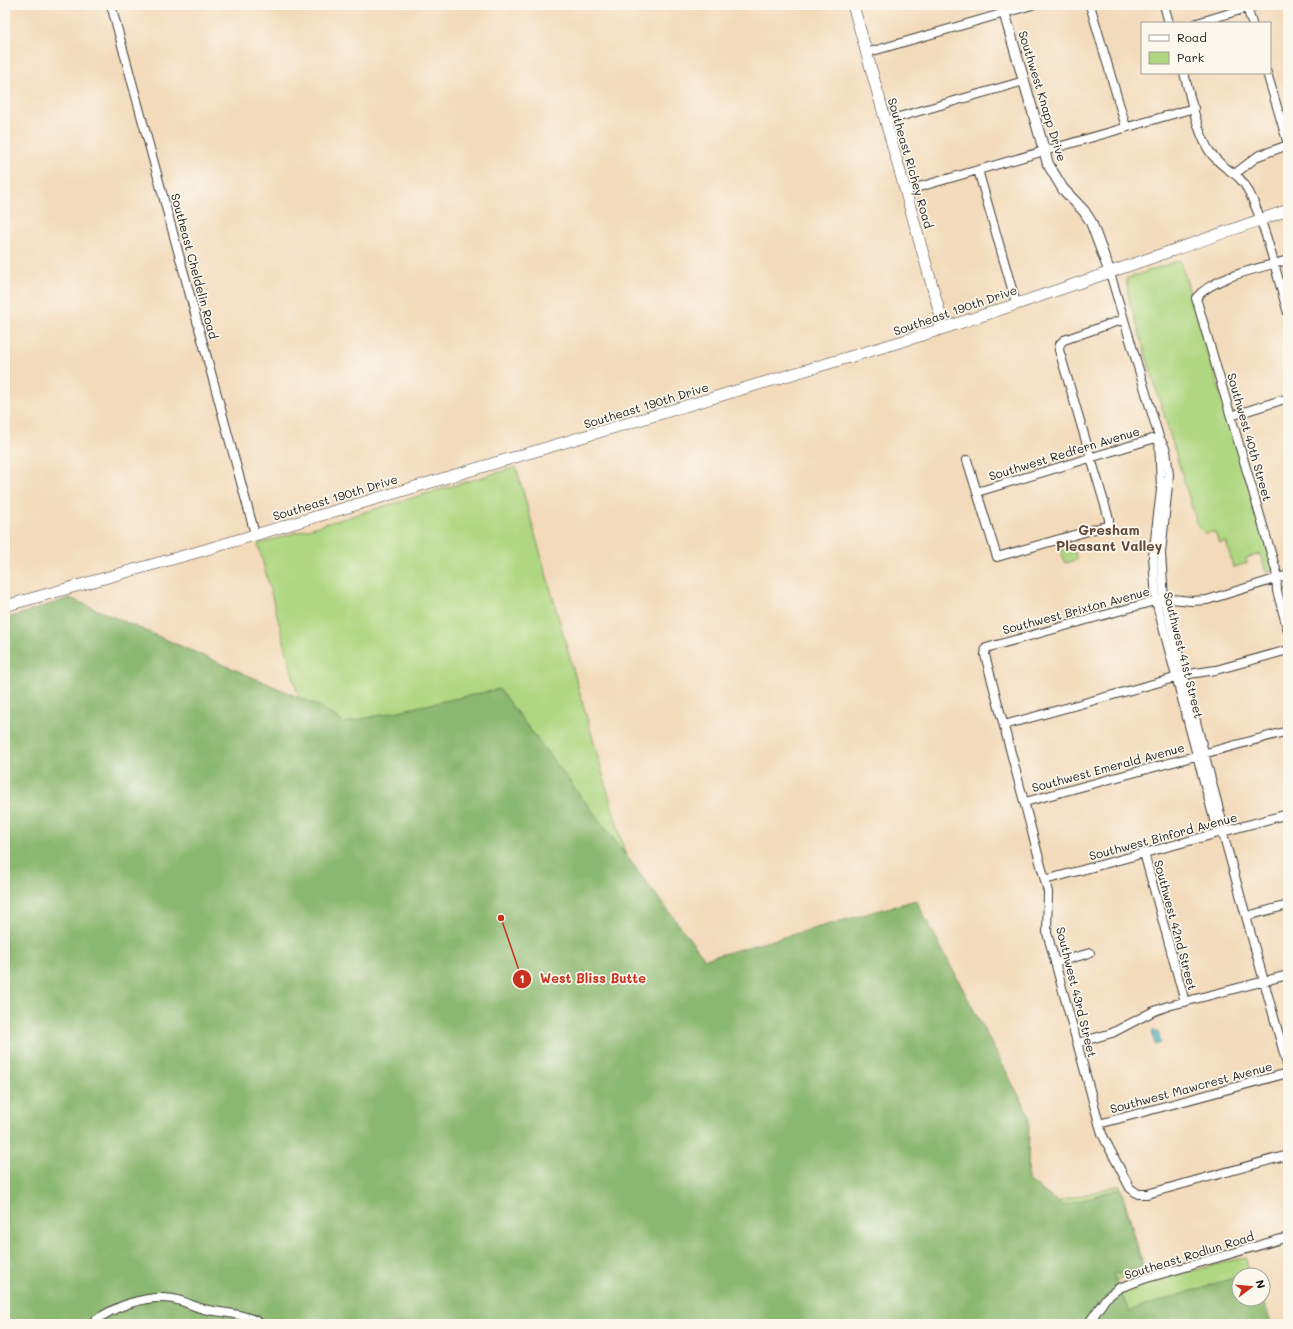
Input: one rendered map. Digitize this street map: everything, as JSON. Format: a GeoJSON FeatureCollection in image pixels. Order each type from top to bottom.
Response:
{"type":"FeatureCollection","features":[{"type":"Feature","properties":{"kind":"main road","name":"Southeast Richey Road"},"geometry":{"type":"LineString","coordinates":[[853,5],[944,328]]}},
{"type":"Feature","properties":{"kind":"main road","name":"Southeast 190th Drive"},"geometry":{"type":"LineString","coordinates":[[5,606],[255,534],[944,328],[1110,273],[1288,210]]}},
{"type":"Feature","properties":{"kind":"street","name":"Southeast Cheldelin Road"},"geometry":{"type":"LineString","coordinates":[[111,5],[255,534]]}},
{"type":"Feature","properties":{"kind":"street"},"geometry":{"type":"LineString","coordinates":[[866,53],[1004,9],[1032,5]]}},
{"type":"Feature","properties":{"kind":"street"},"geometry":{"type":"LineString","coordinates":[[1090,5],[1126,127]]}},
{"type":"Feature","properties":{"kind":"street"},"geometry":{"type":"LineString","coordinates":[[1164,5],[1169,22]]}},
{"type":"Feature","properties":{"kind":"street"},"geometry":{"type":"LineString","coordinates":[[1200,22],[1247,6],[1257,5]]}},
{"type":"Feature","properties":{"kind":"street"},"geometry":{"type":"LineString","coordinates":[[1247,6],[1252,22]]}},
{"type":"Feature","properties":{"kind":"street","name":"Southwest Knapp Drive"},"geometry":{"type":"LineString","coordinates":[[1004,9],[1044,151],[1056,180],[1084,211],[1091,222],[1110,273]]}},
{"type":"Feature","properties":{"kind":"street"},"geometry":{"type":"LineString","coordinates":[[1184,74],[1206,147],[1214,158],[1236,173],[1249,192],[1260,220],[1288,313]]}},
{"type":"Feature","properties":{"kind":"street"},"geometry":{"type":"LineString","coordinates":[[1236,173],[1258,156],[1288,145],[1267,74]]}},
{"type":"Feature","properties":{"kind":"street"},"geometry":{"type":"LineString","coordinates":[[885,121],[1024,81]]}},
{"type":"Feature","properties":{"kind":"street"},"geometry":{"type":"LineString","coordinates":[[905,191],[1194,108]]}},
{"type":"Feature","properties":{"kind":"street"},"geometry":{"type":"LineString","coordinates":[[978,170],[1016,303]]}},
{"type":"Feature","properties":{"kind":"street"},"geometry":{"type":"LineString","coordinates":[[1273,264],[1288,260]]}},
{"type":"Feature","properties":{"kind":"street","name":"Southwest 40th Street"},"geometry":{"type":"LineString","coordinates":[[1273,264],[1216,283],[1196,298],[1276,570],[1277,591],[1288,630]]}},
{"type":"Feature","properties":{"kind":"street","name":"Southwest 41st Street"},"geometry":{"type":"LineString","coordinates":[[1110,273],[1159,437],[1166,450],[1169,475],[1161,558],[1160,600],[1201,755],[1222,821],[1222,829],[1288,1068]]}},
{"type":"Feature","properties":{"kind":"street"},"geometry":{"type":"LineString","coordinates":[[967,460],[997,557],[1110,524],[1059,350],[1060,344],[1064,340],[1124,319]]}},
{"type":"Feature","properties":{"kind":"street"},"geometry":{"type":"LineString","coordinates":[[1231,416],[1288,398]]}},
{"type":"Feature","properties":{"kind":"street","name":"Southwest Redfern Avenue"},"geometry":{"type":"LineString","coordinates":[[977,492],[1159,437]]}},
{"type":"Feature","properties":{"kind":"street","name":"Southwest Brixton Avenue"},"geometry":{"type":"LineString","coordinates":[[986,648],[1160,600],[1207,600],[1288,575]]}},
{"type":"Feature","properties":{"kind":"street","name":"Southwest 43rd Street"},"geometry":{"type":"LineString","coordinates":[[986,648],[986,659],[1048,892],[1047,933],[1099,1124],[1105,1140],[1130,1188],[1137,1193],[1147,1194],[1288,1155]]}},
{"type":"Feature","properties":{"kind":"street"},"geometry":{"type":"LineString","coordinates":[[1004,725],[1180,677],[1216,670],[1288,650]]}},
{"type":"Feature","properties":{"kind":"street","name":"Southwest Emerald Avenue"},"geometry":{"type":"LineString","coordinates":[[1025,802],[1288,731]]}},
{"type":"Feature","properties":{"kind":"street","name":"Southwest Binford Avenue"},"geometry":{"type":"LineString","coordinates":[[1045,880],[1144,853],[1222,829],[1288,814]]}},
{"type":"Feature","properties":{"kind":"street","name":"Southwest 42nd Street"},"geometry":{"type":"LineString","coordinates":[[1144,853],[1185,1002]]}},
{"type":"Feature","properties":{"kind":"street"},"geometry":{"type":"LineString","coordinates":[[1247,916],[1288,905]]}},
{"type":"Feature","properties":{"kind":"street"},"geometry":{"type":"LineString","coordinates":[[1055,963],[1090,953]]}},
{"type":"Feature","properties":{"kind":"street"},"geometry":{"type":"LineString","coordinates":[[1077,1043],[1112,1033],[1152,1012],[1288,975]]}},
{"type":"Feature","properties":{"kind":"street","name":"Southwest Mawcrest Avenue"},"geometry":{"type":"LineString","coordinates":[[1099,1124],[1288,1073]]}},
{"type":"Feature","properties":{"kind":"street","name":"Southeast Rodlun Road"},"geometry":{"type":"LineString","coordinates":[[1088,1324],[1106,1298],[1119,1288],[1144,1279],[1288,1238]]}},
{"type":"Feature","properties":{"kind":"street"},"geometry":{"type":"LineString","coordinates":[[90,1324],[112,1310],[127,1304],[159,1297],[175,1300],[200,1309],[251,1319],[261,1324]]}},
{"type":"Feature","properties":{"kind":"green space"},"geometry":{"type":"Polygon","coordinates":[[[1180,260],[1274,569],[1266,572],[1260,554],[1246,558],[1247,563],[1232,568],[1233,566],[1226,541],[1219,543],[1215,532],[1204,533],[1198,527],[1129,299],[1126,279],[1180,260]]]}},
{"type":"Feature","properties":{"kind":"green space"},"geometry":{"type":"Polygon","coordinates":[[[516,467],[661,980],[1026,1210],[1120,1185],[1145,1271],[1125,1276],[1102,1287],[465,1324],[258,544],[516,467]]]}},
{"type":"Feature","properties":{"kind":"green space"},"geometry":{"type":"Polygon","coordinates":[[[1073,545],[1077,560],[1065,563],[1060,548],[1073,545]]]}},
{"type":"Feature","properties":{"kind":"green space"},"geometry":{"type":"Polygon","coordinates":[[[70,598],[321,707],[344,723],[499,689],[705,959],[916,900],[1029,1115],[1028,1180],[1063,1206],[1121,1188],[1142,1269],[1113,1275],[1129,1311],[1231,1279],[1231,1307],[1266,1307],[1271,1324],[5,1324],[5,619],[70,598]]]}},
{"type":"Feature","properties":{"kind":"green space"},"geometry":{"type":"Polygon","coordinates":[[[1245,1257],[1248,1267],[1231,1267],[1231,1307],[1247,1307],[1264,1324],[1095,1324],[1111,1297],[1129,1288],[1245,1257]]]}},
{"type":"Feature","properties":{"kind":"water"},"geometry":{"type":"Polygon","coordinates":[[[1154,1030],[1155,1033],[1158,1032],[1161,1043],[1155,1045],[1152,1031],[1154,1030]]]}},
{"type":"Feature","properties":{"kind":"place","name":"West Bliss Butte"},"geometry":{"type":"Point","coordinates":[501,918]}},
{"type":"Feature","properties":{"kind":"district","name":"Gresham Pleasant Valley"},"geometry":{"type":"Point","coordinates":[1109,538]}}]}
